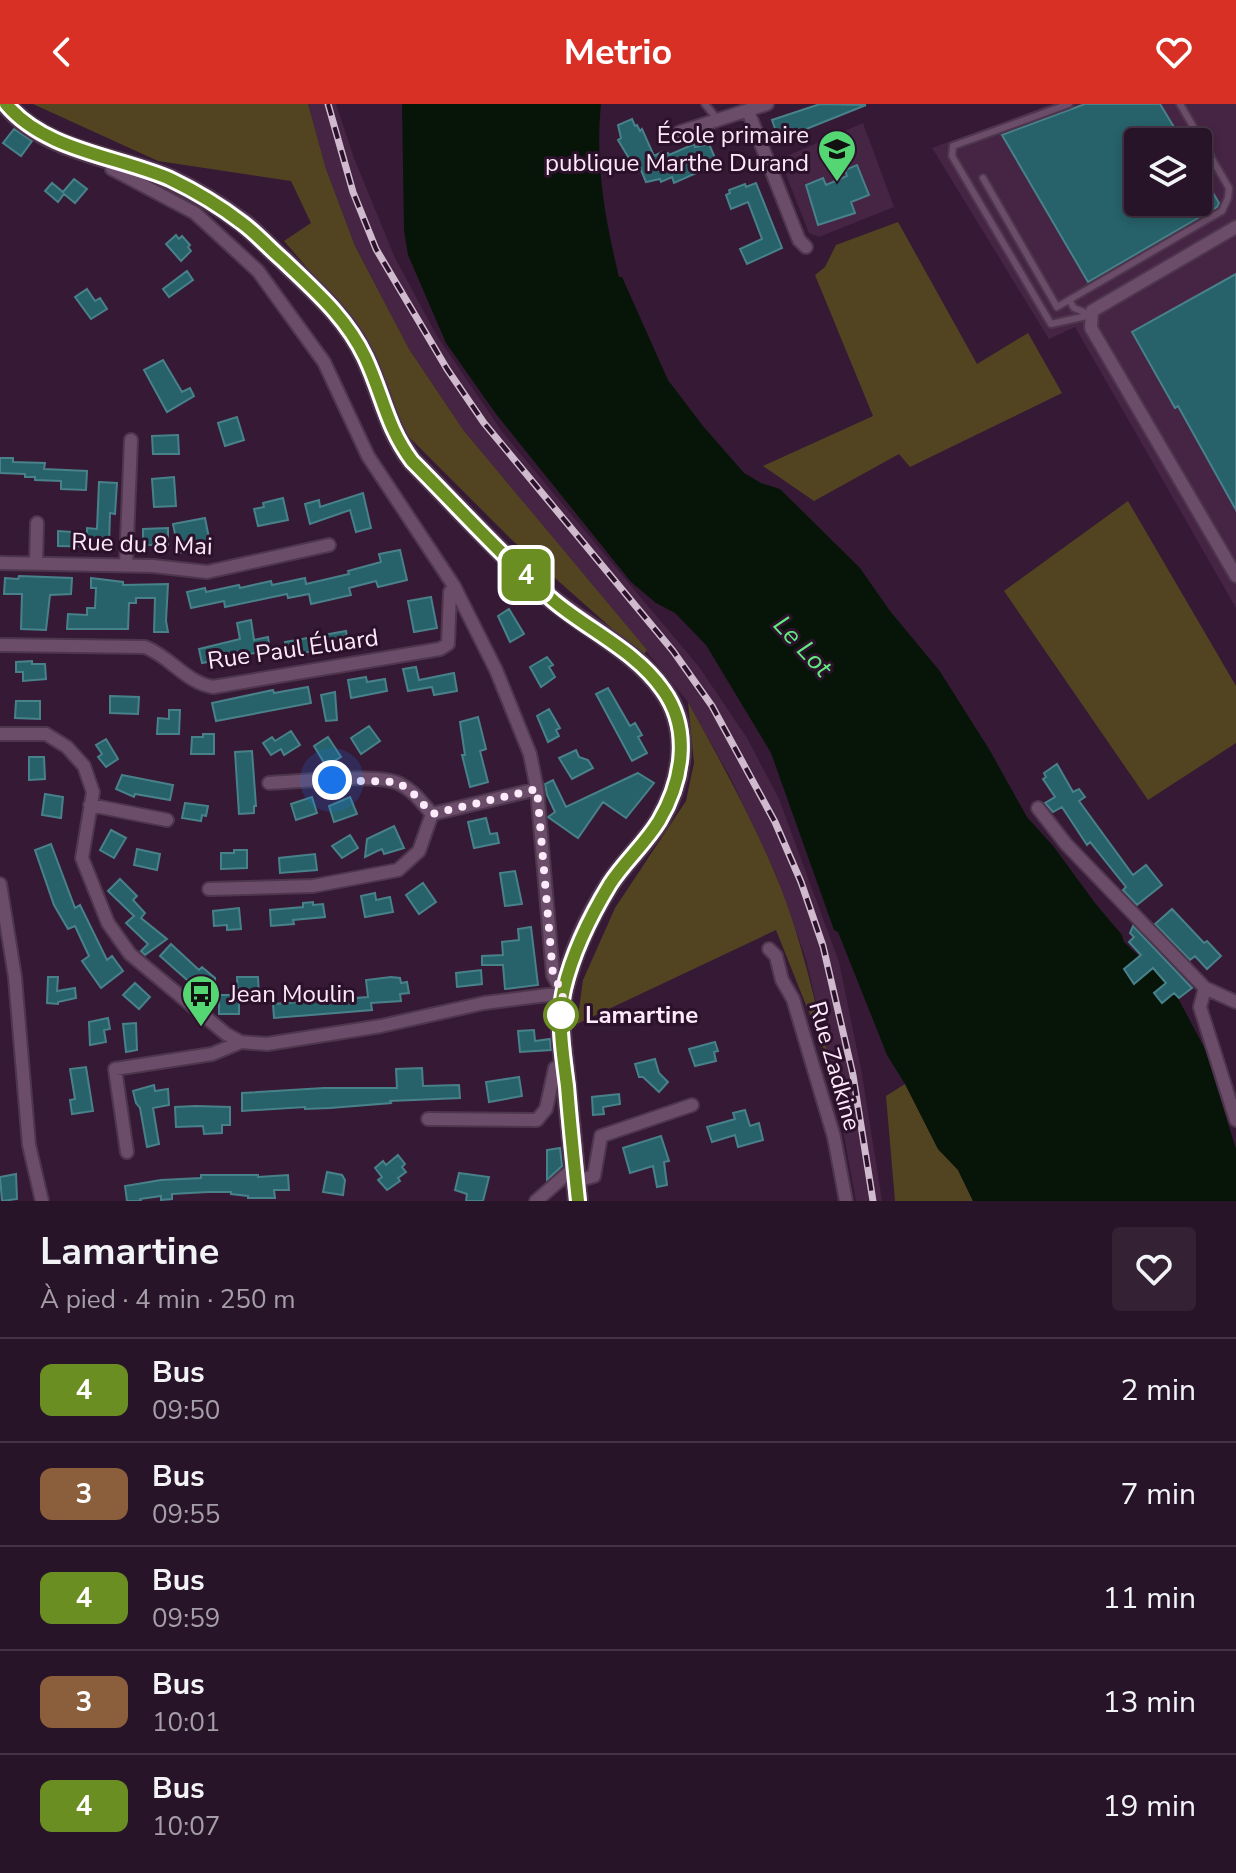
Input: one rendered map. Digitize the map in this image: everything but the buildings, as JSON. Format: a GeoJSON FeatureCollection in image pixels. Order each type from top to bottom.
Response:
{"type":"FeatureCollection","features":[{"type":"Feature","properties":{"kind":"main road"},"geometry":{"type":"LineString","coordinates":[[6,104],[33,127],[64,143],[169,179],[245,225],[333,308],[366,358],[396,439],[412,461],[540,590],[614,644],[645,671],[663,689],[674,709],[681,737],[681,760],[675,788],[658,823],[612,881],[596,908],[580,939],[563,993],[564,1064],[578,1201]]}},
{"type":"Feature","properties":{"kind":"street"},"geometry":{"type":"LineString","coordinates":[[680,132],[767,104]]}},
{"type":"Feature","properties":{"kind":"street"},"geometry":{"type":"LineString","coordinates":[[748,111],[799,240],[806,247]]}},
{"type":"Feature","properties":{"kind":"street"},"geometry":{"type":"LineString","coordinates":[[0,734],[46,734],[67,747],[84,766],[93,792],[82,858],[108,923],[130,954],[226,1034],[241,1042],[267,1044],[381,1026],[484,1003],[563,993],[553,975],[537,789],[530,754],[496,670],[454,586],[368,456],[324,362],[258,271],[195,213],[112,169],[114,160]]}},
{"type":"Feature","properties":{"kind":"street"},"geometry":{"type":"LineString","coordinates":[[1236,227],[1092,311],[1091,315],[1091,328],[1236,576]]}},
{"type":"Feature","properties":{"kind":"street"},"geometry":{"type":"LineString","coordinates":[[126,565],[131,440]]}},
{"type":"Feature","properties":{"kind":"street"},"geometry":{"type":"LineString","coordinates":[[36,564],[37,523]]}},
{"type":"Feature","properties":{"kind":"street","name":"Rue du 8 Mai"},"geometry":{"type":"LineString","coordinates":[[0,563],[126,565],[207,572],[329,545]]}},
{"type":"Feature","properties":{"kind":"street","name":"Rue Paul Éluard"},"geometry":{"type":"LineString","coordinates":[[0,645],[145,647],[157,651],[201,685],[213,687],[440,649],[448,644],[450,592],[454,586]]}},
{"type":"Feature","properties":{"kind":"street"},"geometry":{"type":"LineString","coordinates":[[269,783],[364,779],[397,782],[411,791],[432,814]]}},
{"type":"Feature","properties":{"kind":"street"},"geometry":{"type":"LineString","coordinates":[[432,814],[537,789]]}},
{"type":"Feature","properties":{"kind":"street"},"geometry":{"type":"LineString","coordinates":[[90,805],[167,820]]}},
{"type":"Feature","properties":{"kind":"street"},"geometry":{"type":"LineString","coordinates":[[1038,808],[1066,844],[1205,988],[1236,1002]]}},
{"type":"Feature","properties":{"kind":"street"},"geometry":{"type":"LineString","coordinates":[[209,889],[313,886],[398,870],[419,851],[432,814]]}},
{"type":"Feature","properties":{"kind":"street"},"geometry":{"type":"LineString","coordinates":[[0,884],[15,977],[29,1145],[42,1201]]}},
{"type":"Feature","properties":{"kind":"street","name":"Rue Zadkine"},"geometry":{"type":"LineString","coordinates":[[769,949],[776,956],[782,980],[793,999],[834,1137],[846,1201]]}},
{"type":"Feature","properties":{"kind":"street"},"geometry":{"type":"LineString","coordinates":[[1205,988],[1200,1007],[1236,1120]]}},
{"type":"Feature","properties":{"kind":"street"},"geometry":{"type":"LineString","coordinates":[[127,1152],[115,1069],[212,1054],[241,1042]]}},
{"type":"Feature","properties":{"kind":"street"},"geometry":{"type":"LineString","coordinates":[[428,1119],[537,1120],[546,1109],[555,1068],[564,1064]]}},
{"type":"Feature","properties":{"kind":"street"},"geometry":{"type":"LineString","coordinates":[[536,1201],[575,1174],[594,1176],[598,1169],[601,1136],[692,1105]]}},
{"type":"Feature","properties":{"kind":"lane"},"geometry":{"type":"LineString","coordinates":[[705,104],[719,121]]}},
{"type":"Feature","properties":{"kind":"lane"},"geometry":{"type":"LineString","coordinates":[[1069,104],[953,146],[952,156],[1051,324],[1091,315]]}},
{"type":"Feature","properties":{"kind":"lane"},"geometry":{"type":"LineString","coordinates":[[983,178],[1057,307],[1222,211],[1229,188],[1180,104]]}},
{"type":"Feature","properties":{"kind":"lane"},"geometry":{"type":"LineString","coordinates":[[1069,300],[1074,308],[1091,315]]}},
{"type":"Feature","properties":{"kind":"shaded area"},"geometry":{"type":"Polygon","coordinates":[[[33,104],[308,104],[326,169],[355,246],[409,349],[464,431],[647,650],[643,656],[512,540],[405,433],[365,335],[284,241],[311,223],[291,181],[158,161],[33,104]]]}},
{"type":"Feature","properties":{"kind":"shaded area"},"geometry":{"type":"Polygon","coordinates":[[[308,104],[336,104],[354,158],[395,258],[437,336],[503,433],[699,667],[747,738],[779,799],[839,962],[862,1074],[882,1201],[856,1201],[832,1070],[806,959],[775,872],[730,777],[688,702],[464,431],[409,349],[355,246],[326,169],[308,104]]]}},
{"type":"Feature","properties":{"kind":"shaded area"},"geometry":{"type":"Polygon","coordinates":[[[1052,104],[1236,104],[1236,608],[1075,327],[1049,339],[932,148],[1052,104]]]}},
{"type":"Feature","properties":{"kind":"shaded area","name":"École primaire publique Marthe Durand"},"geometry":{"type":"Polygon","coordinates":[[[863,123],[894,207],[819,237],[809,233],[780,159],[863,123]]]}},
{"type":"Feature","properties":{"kind":"shaded area"},"geometry":{"type":"Polygon","coordinates":[[[898,222],[977,364],[1028,333],[1062,393],[910,467],[899,454],[814,501],[763,466],[873,416],[815,275],[825,267],[836,245],[898,222]]]}},
{"type":"Feature","properties":{"kind":"shaded area"},"geometry":{"type":"Polygon","coordinates":[[[1128,501],[1236,686],[1236,743],[1148,800],[1004,591],[1128,501]]]}},
{"type":"Feature","properties":{"kind":"shaded area"},"geometry":{"type":"Polygon","coordinates":[[[688,702],[744,807],[784,895],[807,969],[832,1070],[776,930],[577,1024],[583,980],[615,908],[686,801],[694,763],[688,702]]]}},
{"type":"Feature","properties":{"kind":"shaded area"},"geometry":{"type":"Polygon","coordinates":[[[905,1084],[938,1149],[958,1170],[973,1201],[895,1201],[886,1096],[905,1084]]]}},
{"type":"Feature","properties":{"kind":"water","name":"Le Lot"},"geometry":{"type":"Polygon","coordinates":[[[402,104],[601,104],[599,148],[602,191],[619,277],[622,277],[668,380],[744,473],[780,489],[860,568],[890,611],[939,670],[1027,817],[1054,847],[1122,935],[1124,942],[1139,956],[1124,969],[1133,985],[1153,969],[1165,983],[1154,993],[1162,1003],[1174,993],[1178,998],[1205,1049],[1236,1149],[1236,1201],[973,1201],[958,1170],[938,1149],[887,1055],[838,932],[834,930],[771,753],[706,645],[675,613],[656,603],[631,582],[496,414],[446,343],[408,255],[404,230],[402,104]]]}},
{"type":"Feature","properties":{"kind":"railway"},"geometry":{"type":"LineString","coordinates":[[328,104],[353,192],[376,249],[447,369],[484,423],[673,651],[712,706],[775,822],[801,882],[823,946],[853,1075],[873,1201]]}},
{"type":"Feature","properties":{"kind":"bus line","name":"4"},"geometry":{"type":"LineString","coordinates":[[6,104],[33,127],[64,143],[169,179],[245,225],[333,308],[356,340],[366,358],[396,439],[412,461],[540,590],[614,644],[645,671],[663,689],[674,709],[681,737],[681,760],[675,788],[658,823],[612,881],[596,908],[580,939],[563,993],[564,1064],[578,1201]]}},
{"type":"Feature","properties":{"kind":"place","name":"École primaire publique Marthe Durand"},"geometry":{"type":"Point","coordinates":[837,183]}},
{"type":"Feature","properties":{"kind":"place","name":"Lamartine"},"geometry":{"type":"Point","coordinates":[561,1015]}},
{"type":"Feature","properties":{"kind":"place","name":"Jean Moulin"},"geometry":{"type":"Point","coordinates":[201,1028]}},
{"type":"Feature","properties":{"kind":"route"},"geometry":{"type":"LineString","coordinates":[[332,780],[397,782],[411,791],[432,814],[537,789],[553,975],[563,993],[561,1018],[561,1015]]}}]}
